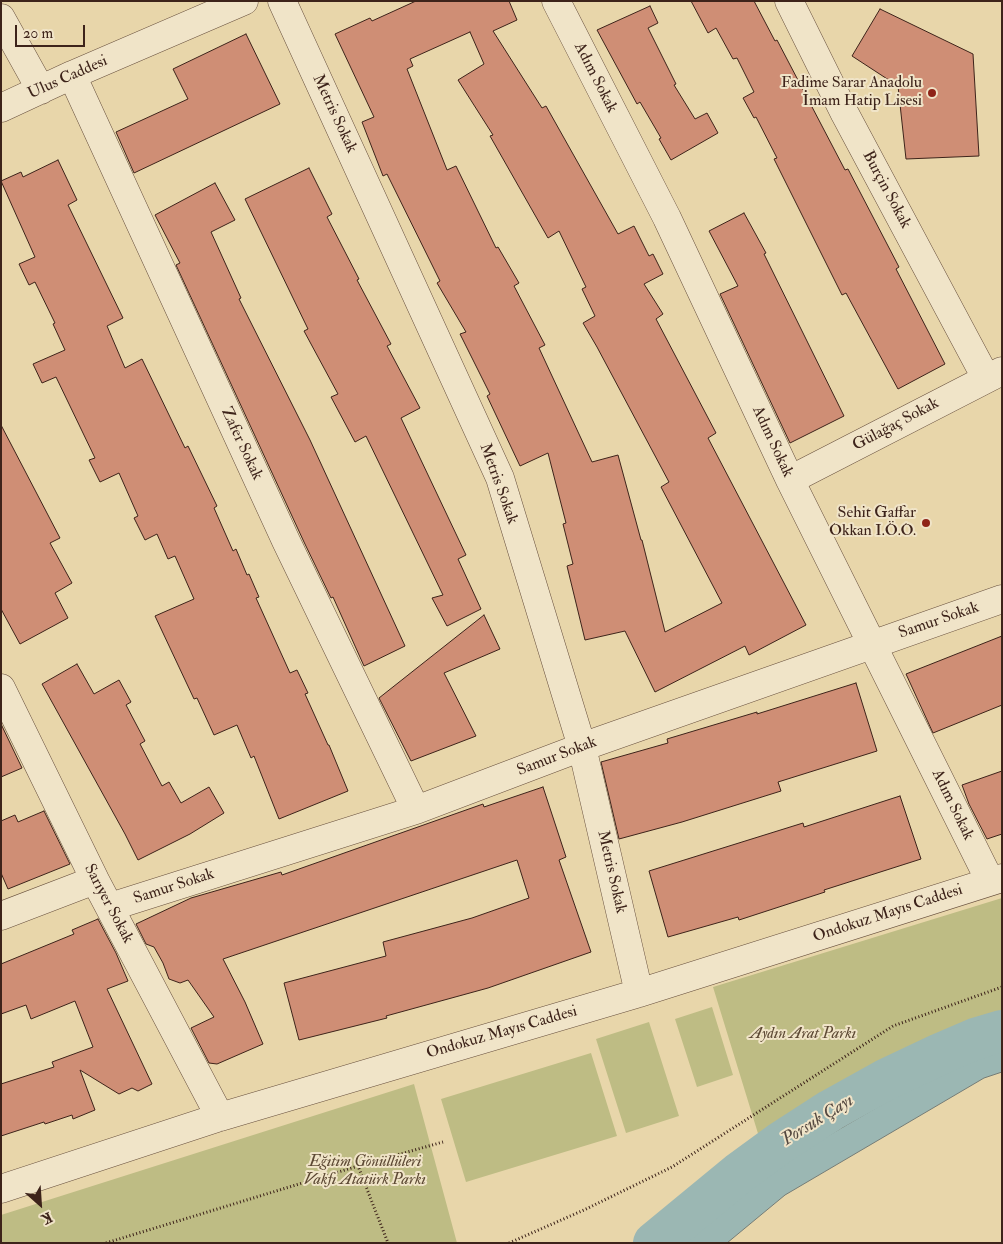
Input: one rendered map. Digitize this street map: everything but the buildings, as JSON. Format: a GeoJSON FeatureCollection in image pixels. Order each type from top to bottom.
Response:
{"type":"FeatureCollection","features":[{"type":"Feature","properties":{"kind":"street","name":"Ulus Caddesi"},"geometry":{"type":"LineString","coordinates":[[1,108],[72,75],[244,1]]}},
{"type":"Feature","properties":{"kind":"street","name":"Metris Sokak"},"geometry":{"type":"LineString","coordinates":[[282,1],[500,478],[582,747],[639,993]]}},
{"type":"Feature","properties":{"kind":"street","name":"Adım Sokak"},"geometry":{"type":"LineString","coordinates":[[556,1],[667,218],[790,480],[996,880]]}},
{"type":"Feature","properties":{"kind":"street","name":"Burçin Sokak"},"geometry":{"type":"LineString","coordinates":[[789,1],[846,114],[994,374]]}},
{"type":"Feature","properties":{"kind":"street"},"geometry":{"type":"LineString","coordinates":[[1,18],[41,90]]}},
{"type":"Feature","properties":{"kind":"street","name":"Zafer Sokak"},"geometry":{"type":"LineString","coordinates":[[72,75],[286,541],[416,810]]}},
{"type":"Feature","properties":{"kind":"street","name":"Gülağaç Sokak"},"geometry":{"type":"LineString","coordinates":[[790,480],[994,374]]}},
{"type":"Feature","properties":{"kind":"street","name":"Samur Sokak"},"geometry":{"type":"LineString","coordinates":[[110,907],[416,810],[582,747],[1002,599]]}},
{"type":"Feature","properties":{"kind":"street","name":"Sarıyer Sokak"},"geometry":{"type":"LineString","coordinates":[[1,688],[95,880],[220,1116]]}},
{"type":"Feature","properties":{"kind":"street"},"geometry":{"type":"LineString","coordinates":[[1,916],[95,880]]}},
{"type":"Feature","properties":{"kind":"street","name":"Ondokuz Mayıs Caddesi"},"geometry":{"type":"LineString","coordinates":[[1,1189],[220,1116],[639,993],[996,880]]}},
{"type":"Feature","properties":{"kind":"path"},"geometry":{"type":"LineString","coordinates":[[508,1243],[584,1210],[672,1167],[893,1026],[1002,986]]}},
{"type":"Feature","properties":{"kind":"path"},"geometry":{"type":"LineString","coordinates":[[106,1243],[443,1142]]}},
{"type":"Feature","properties":{"kind":"path"},"geometry":{"type":"LineString","coordinates":[[358,1166],[388,1243]]}},
{"type":"Feature","properties":{"kind":"green space","name":"Aydın Arat Parkı"},"geometry":{"type":"Polygon","coordinates":[[[1002,898],[1002,1024],[927,1047],[760,1140],[713,987],[1002,898]]]}},
{"type":"Feature","properties":{"kind":"green space"},"geometry":{"type":"Polygon","coordinates":[[[712,1007],[733,1075],[697,1087],[675,1019],[712,1007]]]}},
{"type":"Feature","properties":{"kind":"green space"},"geometry":{"type":"Polygon","coordinates":[[[649,1022],[679,1116],[626,1133],[596,1039],[649,1022]]]}},
{"type":"Feature","properties":{"kind":"green space"},"geometry":{"type":"Polygon","coordinates":[[[591,1053],[617,1136],[466,1182],[441,1099],[591,1053]]]}},
{"type":"Feature","properties":{"kind":"green space","name":"Eğitim Gönüllüleri Vakfı Atatürk Parkı"},"geometry":{"type":"Polygon","coordinates":[[[414,1084],[457,1243],[1,1243],[1,1215],[414,1084]]]}},
{"type":"Feature","properties":{"kind":"water"},"geometry":{"type":"Polygon","coordinates":[[[1002,1043],[1002,1072],[984,1078],[785,1195],[727,1243],[682,1243],[766,1172],[958,1060],[1002,1043]]]}},
{"type":"Feature","properties":{"kind":"waterway","name":"Porsuk Çayı"},"geometry":{"type":"LineString","coordinates":[[654,1243],[739,1173],[780,1143],[831,1110],[885,1080],[940,1054],[975,1039],[1002,1031]]}},
{"type":"Feature","properties":{"kind":"place","name":"Fadime Sarar Anadolu İmam Hatip Lisesi"},"geometry":{"type":"Point","coordinates":[932,93]}},
{"type":"Feature","properties":{"kind":"place","name":"Sehit Gaffar Okkan I.Ö.O."},"geometry":{"type":"Point","coordinates":[926,523]}}]}
